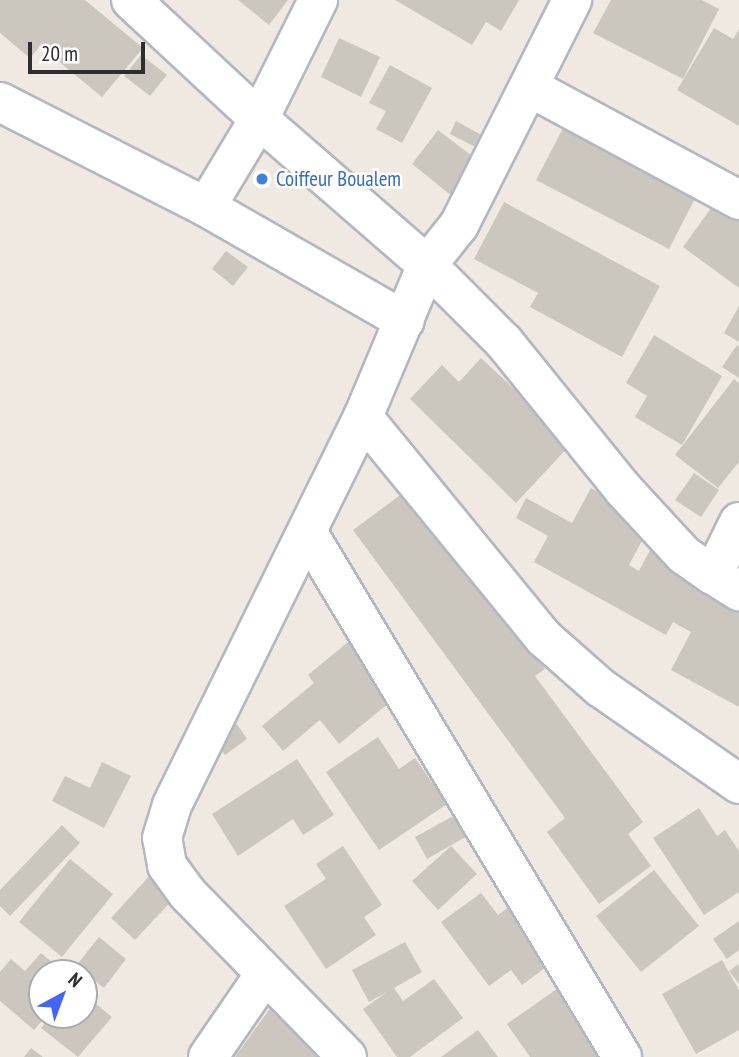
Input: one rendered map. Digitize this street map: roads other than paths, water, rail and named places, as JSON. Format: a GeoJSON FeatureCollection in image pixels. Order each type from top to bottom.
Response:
{"type":"FeatureCollection","features":[{"type":"Feature","properties":{"kind":"street"},"geometry":{"type":"LineString","coordinates":[[131,0],[259,119],[427,265],[504,342],[623,489],[684,555],[726,583],[739,522]]}},
{"type":"Feature","properties":{"kind":"street"},"geometry":{"type":"LineString","coordinates":[[206,207],[259,119],[318,0]]}},
{"type":"Feature","properties":{"kind":"street"},"geometry":{"type":"LineString","coordinates":[[347,1057],[187,893],[167,864],[162,838],[172,805],[363,417],[427,265],[458,225],[531,88],[572,0]]}},
{"type":"Feature","properties":{"kind":"street"},"geometry":{"type":"LineString","coordinates":[[531,88],[739,200]]}},
{"type":"Feature","properties":{"kind":"street"},"geometry":{"type":"LineString","coordinates":[[0,102],[206,207],[405,321]]}},
{"type":"Feature","properties":{"kind":"street"},"geometry":{"type":"LineString","coordinates":[[363,417],[544,638],[601,688],[739,785]]}},
{"type":"Feature","properties":{"kind":"street"},"geometry":{"type":"LineString","coordinates":[[308,533],[622,1057]]}},
{"type":"Feature","properties":{"kind":"street"},"geometry":{"type":"LineString","coordinates":[[208,1057],[265,974]]}},
{"type":"Feature","properties":{"kind":"place","name":"Coiffeur Boualem"},"geometry":{"type":"Point","coordinates":[262,179]}}]}
